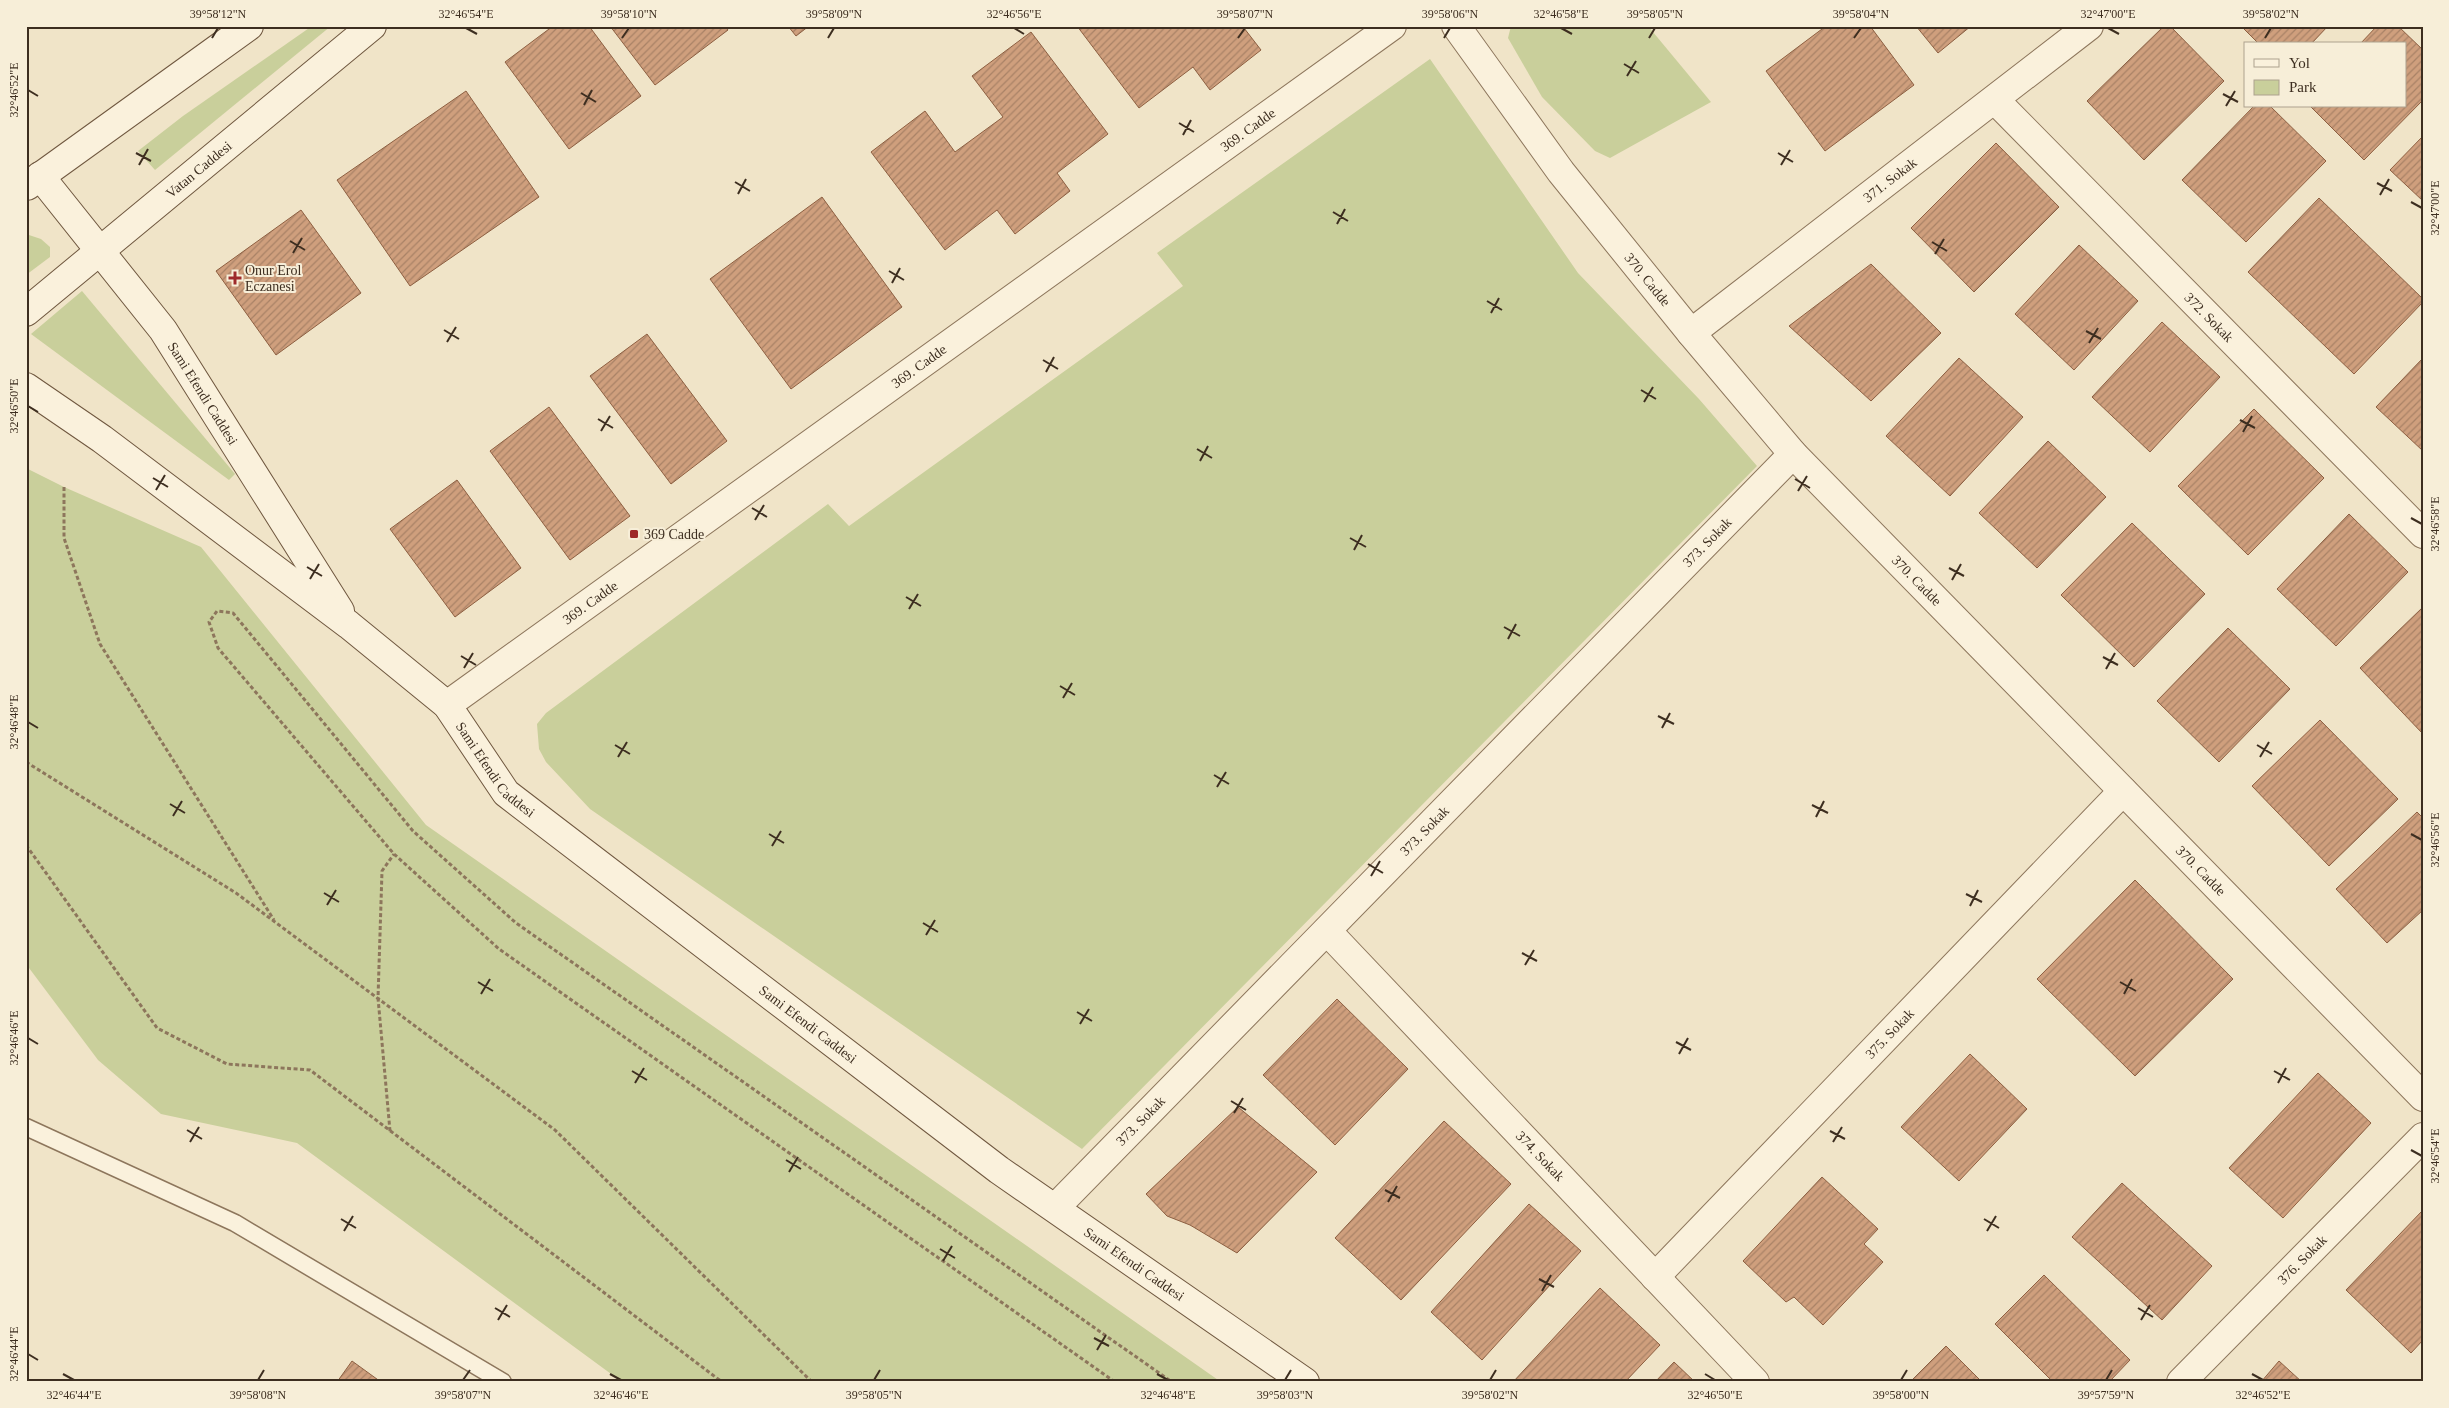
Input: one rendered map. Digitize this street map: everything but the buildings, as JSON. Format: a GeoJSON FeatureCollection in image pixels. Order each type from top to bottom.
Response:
{"type":"FeatureCollection","features":[{"type":"Feature","properties":{"kind":"street"},"geometry":{"type":"LineString","coordinates":[[33,181],[248,26]]}},
{"type":"Feature","properties":{"kind":"street","name":"Vatan Caddesi"},"geometry":{"type":"LineString","coordinates":[[26,312],[372,26]]}},
{"type":"Feature","properties":{"kind":"street","name":"369. Cadde"},"geometry":{"type":"LineString","coordinates":[[447,705],[1392,26]]}},
{"type":"Feature","properties":{"kind":"street","name":"370. Cadde"},"geometry":{"type":"LineString","coordinates":[[1456,26],[1561,172],[1691,333],[1793,454],[2423,1097]]}},
{"type":"Feature","properties":{"kind":"street","name":"371. Sokak"},"geometry":{"type":"LineString","coordinates":[[1691,333],[2089,26]]}},
{"type":"Feature","properties":{"kind":"street","name":"372. Sokak"},"geometry":{"type":"LineString","coordinates":[[1995,100],[2423,534]]}},
{"type":"Feature","properties":{"kind":"street","name":"Sami Efendi Caddesi"},"geometry":{"type":"LineString","coordinates":[[33,181],[100,251],[163,330],[349,625]]}},
{"type":"Feature","properties":{"kind":"street","name":"Sami Efendi Caddesi"},"geometry":{"type":"LineString","coordinates":[[26,387],[102,438],[349,625],[447,705],[506,793],[999,1170],[1305,1382]]}},
{"type":"Feature","properties":{"kind":"street","name":"373. Sokak"},"geometry":{"type":"LineString","coordinates":[[1055,1208],[1793,454]]}},
{"type":"Feature","properties":{"kind":"street","name":"375. Sokak"},"geometry":{"type":"LineString","coordinates":[[1655,1277],[2123,791]]}},
{"type":"Feature","properties":{"kind":"street","name":"374. Sokak"},"geometry":{"type":"LineString","coordinates":[[1326,930],[1755,1382]]}},
{"type":"Feature","properties":{"kind":"street","name":"376. Sokak"},"geometry":{"type":"LineString","coordinates":[[2181,1382],[2423,1137]]}},
{"type":"Feature","properties":{"kind":"lane"},"geometry":{"type":"LineString","coordinates":[[26,1128],[236,1222],[503,1382]]}},
{"type":"Feature","properties":{"kind":"path"},"geometry":{"type":"LineString","coordinates":[[64,487],[64,538],[100,644],[276,923]]}},
{"type":"Feature","properties":{"kind":"path"},"geometry":{"type":"LineString","coordinates":[[1115,1382],[499,949],[394,854],[218,648],[209,622],[218,611],[233,613],[413,831],[516,923],[1172,1382]]}},
{"type":"Feature","properties":{"kind":"path"},"geometry":{"type":"LineString","coordinates":[[26,762],[236,893],[555,1130],[812,1382]]}},
{"type":"Feature","properties":{"kind":"path"},"geometry":{"type":"LineString","coordinates":[[26,845],[157,1028],[227,1064],[310,1070],[722,1382]]}},
{"type":"Feature","properties":{"kind":"path"},"geometry":{"type":"LineString","coordinates":[[390,1131],[378,998],[382,871],[394,854]]}},
{"type":"Feature","properties":{"kind":"green space"},"geometry":{"type":"Polygon","coordinates":[[[312,26],[331,26],[155,170],[138,151],[183,116],[312,26]]]}},
{"type":"Feature","properties":{"kind":"green space"},"geometry":{"type":"Polygon","coordinates":[[[1511,26],[1648,26],[1711,102],[1610,158],[1595,151],[1542,97],[1508,38],[1511,26]]]}},
{"type":"Feature","properties":{"kind":"green space"},"geometry":{"type":"Polygon","coordinates":[[[1430,59],[1578,273],[1699,399],[1757,466],[1082,1149],[590,809],[546,762],[539,749],[537,724],[546,713],[828,504],[849,526],[1183,286],[1157,253],[1430,59]]]}},
{"type":"Feature","properties":{"kind":"green space"},"geometry":{"type":"Polygon","coordinates":[[[26,234],[41,239],[50,247],[50,257],[26,275],[26,234]]]}},
{"type":"Feature","properties":{"kind":"green space"},"geometry":{"type":"Polygon","coordinates":[[[82,291],[235,474],[229,480],[31,334],[82,291]]]}},
{"type":"Feature","properties":{"kind":"green space"},"geometry":{"type":"Polygon","coordinates":[[[26,468],[64,487],[201,547],[426,825],[1221,1382],[622,1382],[297,1143],[161,1114],[98,1060],[26,964],[26,468]]]}},
{"type":"Feature","properties":{"kind":"place","name":"Onur Erol Eczanesi"},"geometry":{"type":"Point","coordinates":[235,278]}},
{"type":"Feature","properties":{"kind":"place","name":"369 Cadde"},"geometry":{"type":"Point","coordinates":[634,534]}}]}
